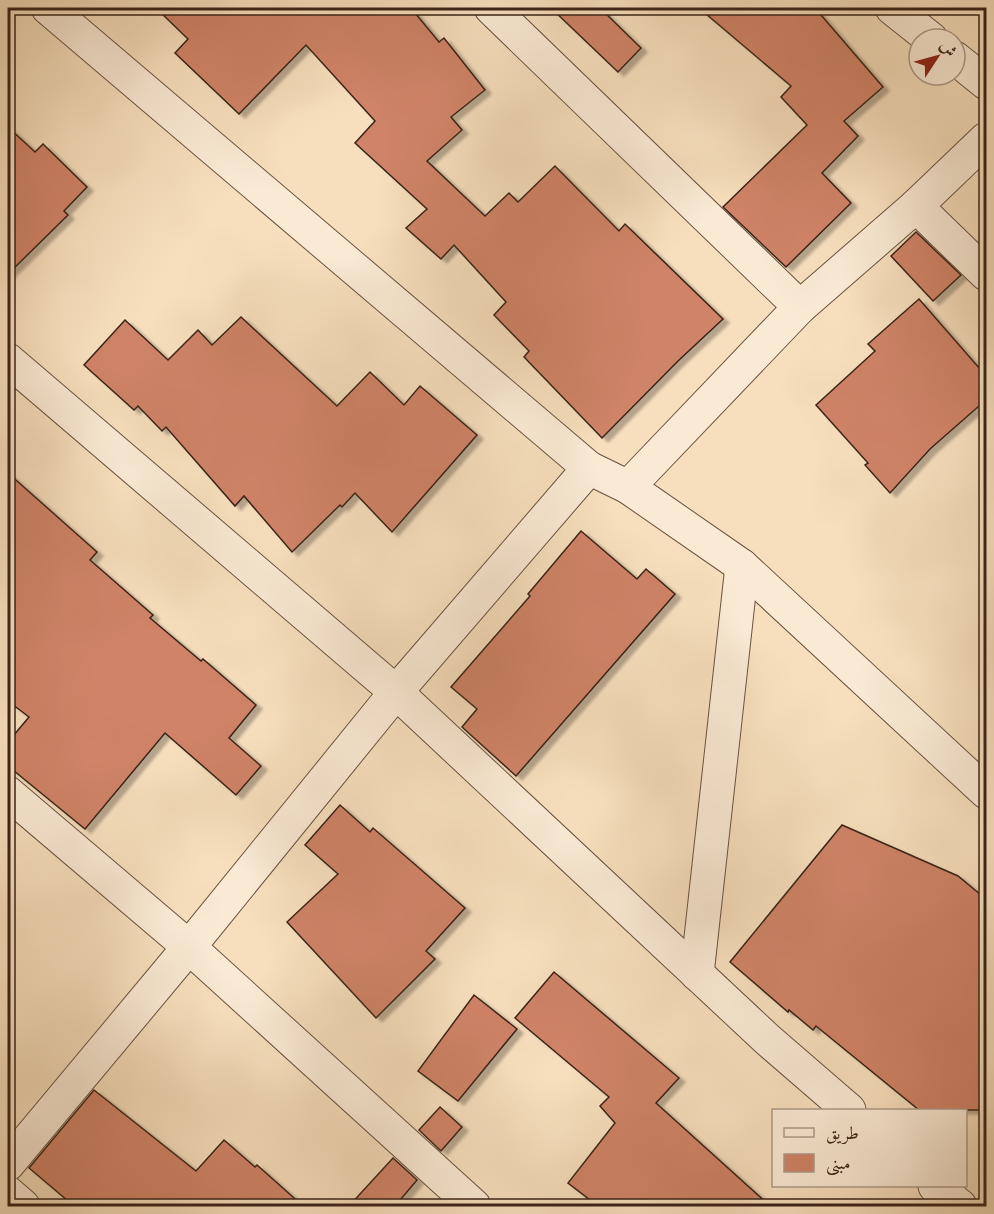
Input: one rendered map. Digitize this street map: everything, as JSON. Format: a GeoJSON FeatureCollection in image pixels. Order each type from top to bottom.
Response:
{"type":"FeatureCollection","features":[{"type":"Feature","properties":{"kind":"street"},"geometry":{"type":"LineString","coordinates":[[48,8],[589,468],[628,487],[742,566],[987,792]]}},
{"type":"Feature","properties":{"kind":"street"},"geometry":{"type":"LineString","coordinates":[[491,8],[800,307]]}},
{"type":"Feature","properties":{"kind":"street"},"geometry":{"type":"LineString","coordinates":[[892,8],[916,27]]}},
{"type":"Feature","properties":{"kind":"street"},"geometry":{"type":"LineString","coordinates":[[967,67],[987,83]]}},
{"type":"Feature","properties":{"kind":"street"},"geometry":{"type":"LineString","coordinates":[[628,487],[800,307],[916,206],[987,139]]}},
{"type":"Feature","properties":{"kind":"street"},"geometry":{"type":"LineString","coordinates":[[916,206],[987,273]]}},
{"type":"Feature","properties":{"kind":"street"},"geometry":{"type":"LineString","coordinates":[[8,360],[396,692],[768,1040],[848,1109]]}},
{"type":"Feature","properties":{"kind":"street"},"geometry":{"type":"LineString","coordinates":[[8,1164],[189,947],[396,692],[589,468]]}},
{"type":"Feature","properties":{"kind":"street"},"geometry":{"type":"LineString","coordinates":[[697,974],[742,566]]}},
{"type":"Feature","properties":{"kind":"street"},"geometry":{"type":"LineString","coordinates":[[8,793],[189,947],[474,1206]]}},
{"type":"Feature","properties":{"kind":"street"},"geometry":{"type":"LineString","coordinates":[[937,1187],[960,1206]]}},
{"type":"Feature","properties":{"kind":"street"},"geometry":{"type":"LineString","coordinates":[[8,1193],[23,1206]]}},
{"type":"Feature","properties":{"kind":"building"},"geometry":{"type":"Polygon","coordinates":[[[156,8],[411,8],[439,42],[444,38],[485,90],[451,117],[462,130],[427,161],[485,216],[509,193],[518,202],[555,166],[619,231],[625,224],[723,319],[602,438],[524,357],[529,351],[494,315],[506,302],[454,245],[441,259],[406,228],[427,209],[355,143],[375,121],[306,45],[239,114],[175,53],[188,39],[156,8]]]}},
{"type":"Feature","properties":{"kind":"building"},"geometry":{"type":"Polygon","coordinates":[[[551,8],[600,8],[641,48],[618,72],[551,8]]]}},
{"type":"Feature","properties":{"kind":"building"},"geometry":{"type":"Polygon","coordinates":[[[699,8],[815,8],[883,87],[844,121],[858,136],[822,173],[851,203],[786,267],[723,207],[807,125],[781,97],[791,86],[699,8]]]}},
{"type":"Feature","properties":{"kind":"building"},"geometry":{"type":"Polygon","coordinates":[[[8,127],[35,152],[43,144],[87,187],[64,211],[68,215],[8,274],[8,127]]]}},
{"type":"Feature","properties":{"kind":"building"},"geometry":{"type":"Polygon","coordinates":[[[916,232],[961,275],[933,301],[891,256],[916,232]]]}},
{"type":"Feature","properties":{"kind":"building"},"geometry":{"type":"Polygon","coordinates":[[[919,299],[987,377],[987,399],[930,449],[890,493],[865,465],[868,463],[816,405],[875,351],[868,344],[919,299]]]}},
{"type":"Feature","properties":{"kind":"building"},"geometry":{"type":"Polygon","coordinates":[[[241,317],[337,406],[370,372],[404,405],[420,386],[477,435],[392,532],[355,493],[292,552],[244,496],[235,506],[166,427],[162,431],[138,406],[134,410],[84,365],[125,320],[168,360],[198,330],[212,345],[241,317]]]}},
{"type":"Feature","properties":{"kind":"building"},"geometry":{"type":"Polygon","coordinates":[[[8,473],[97,552],[90,560],[153,615],[150,618],[201,661],[203,659],[256,705],[229,738],[261,766],[236,795],[165,733],[85,829],[8,766],[8,742],[29,717],[8,701],[8,473]]]}},
{"type":"Feature","properties":{"kind":"building"},"geometry":{"type":"Polygon","coordinates":[[[581,531],[637,579],[646,569],[675,594],[516,776],[462,727],[477,709],[451,687],[530,596],[528,594],[581,531]]]}},
{"type":"Feature","properties":{"kind":"building"},"geometry":{"type":"Polygon","coordinates":[[[340,805],[370,832],[373,828],[465,908],[426,951],[435,959],[376,1018],[287,922],[338,874],[305,845],[340,805]]]}},
{"type":"Feature","properties":{"kind":"building"},"geometry":{"type":"Polygon","coordinates":[[[842,825],[958,876],[987,900],[987,1110],[918,1109],[816,1026],[813,1030],[789,1010],[788,1012],[730,962],[842,825]]]}},
{"type":"Feature","properties":{"kind":"building"},"geometry":{"type":"Polygon","coordinates":[[[554,972],[679,1078],[656,1103],[770,1206],[598,1206],[568,1183],[615,1123],[600,1106],[609,1097],[515,1018],[554,972]]]}},
{"type":"Feature","properties":{"kind":"building"},"geometry":{"type":"Polygon","coordinates":[[[474,995],[517,1029],[458,1101],[418,1071],[474,995]]]}},
{"type":"Feature","properties":{"kind":"building"},"geometry":{"type":"Polygon","coordinates":[[[94,1090],[196,1171],[224,1140],[255,1167],[257,1165],[303,1206],[74,1206],[29,1168],[94,1090]]]}},
{"type":"Feature","properties":{"kind":"building"},"geometry":{"type":"Polygon","coordinates":[[[440,1107],[462,1127],[441,1151],[419,1130],[440,1107]]]}},
{"type":"Feature","properties":{"kind":"building"},"geometry":{"type":"Polygon","coordinates":[[[393,1158],[417,1180],[395,1206],[349,1206],[393,1158]]]}}]}
